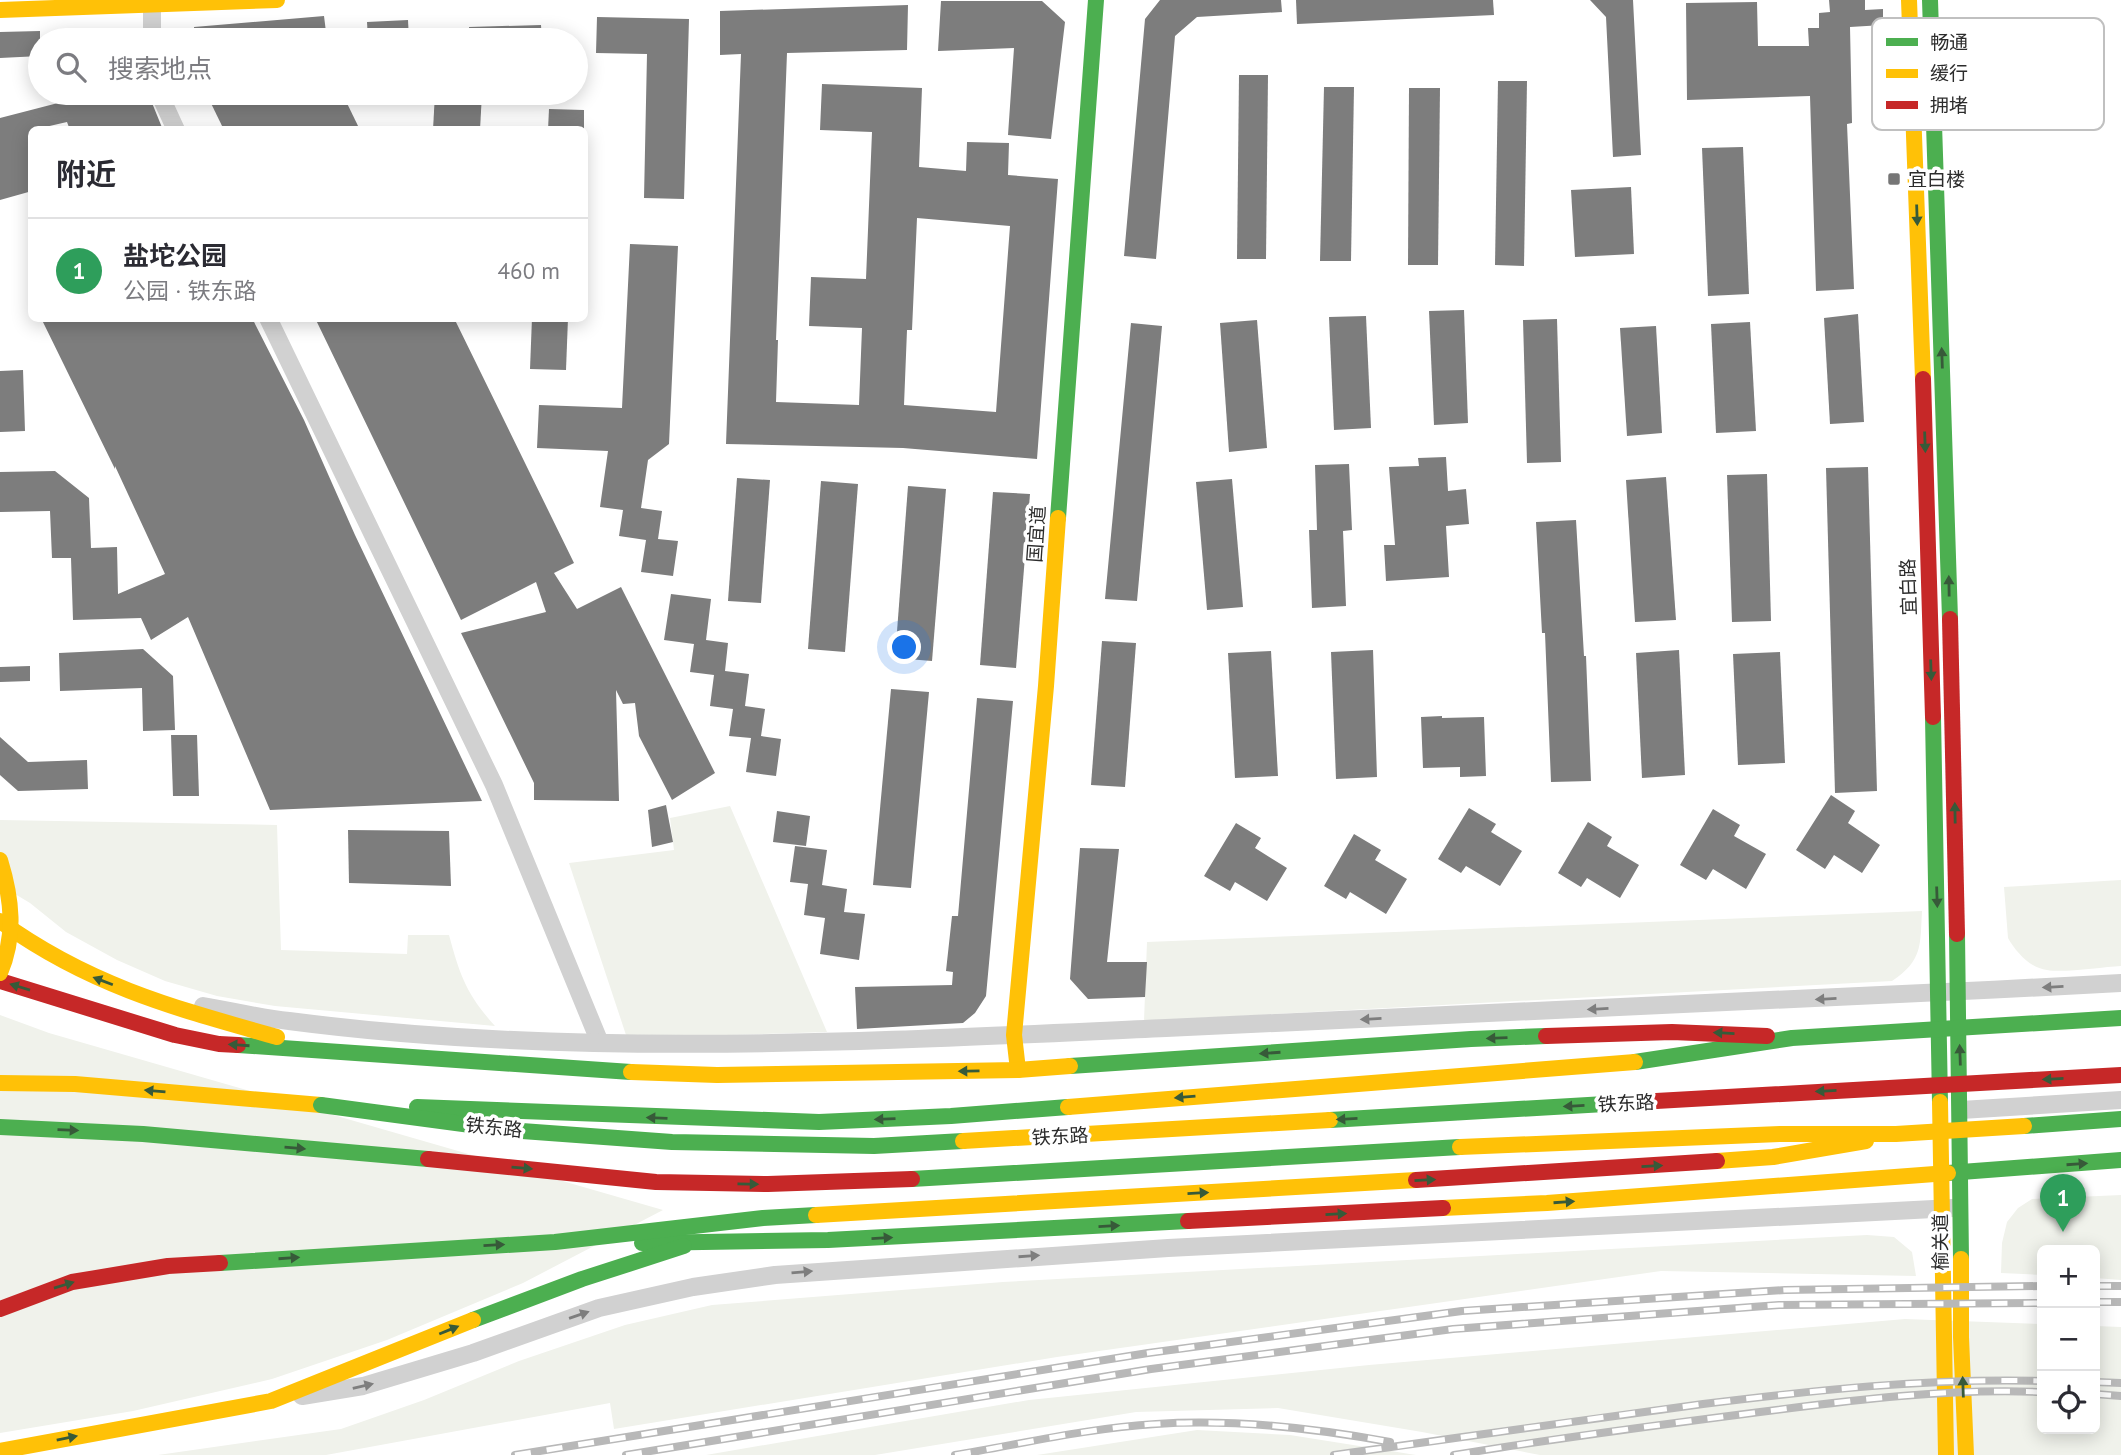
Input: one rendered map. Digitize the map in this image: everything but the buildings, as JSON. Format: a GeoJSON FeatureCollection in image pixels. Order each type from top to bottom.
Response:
{"type":"FeatureCollection","features":[{"type":"Feature","properties":{"kind":"main road"},"geometry":{"type":"LineString","coordinates":[[0,10],[277,0]]}},
{"type":"Feature","properties":{"kind":"main road","name":"国宜道"},"geometry":{"type":"LineString","coordinates":[[1018,1070],[1014,1035],[1046,687],[1096,0]]}},
{"type":"Feature","properties":{"kind":"main road","name":"宜白路"},"geometry":{"type":"LineString","coordinates":[[1909,0],[1910,18]]}},
{"type":"Feature","properties":{"kind":"main road"},"geometry":{"type":"LineString","coordinates":[[1930,0],[1931,18]]}},
{"type":"Feature","properties":{"kind":"main road","name":"宜白路"},"geometry":{"type":"LineString","coordinates":[[1914,130],[1925,446],[1940,1029],[1941,1174]]}},
{"type":"Feature","properties":{"kind":"main road"},"geometry":{"type":"LineString","coordinates":[[1934,130],[1946,472],[1959,1028]]}},
{"type":"Feature","properties":{"kind":"main road"},"geometry":{"type":"LineString","coordinates":[[0,860],[10,888],[12,923],[9,948],[0,973]]}},
{"type":"Feature","properties":{"kind":"main road"},"geometry":{"type":"LineString","coordinates":[[0,921],[48,956],[85,975],[229,1024],[332,1052]]}},
{"type":"Feature","properties":{"kind":"main road"},"geometry":{"type":"LineString","coordinates":[[0,981],[175,1035],[219,1044],[615,1071],[717,1075],[1018,1070],[1471,1039],[1672,1032],[1792,1038]]}},
{"type":"Feature","properties":{"kind":"main road"},"geometry":{"type":"LineString","coordinates":[[321,1105],[456,1107],[642,1117],[819,1122],[951,1116],[1595,1066],[1678,1057],[1792,1038],[2121,1018]]}},
{"type":"Feature","properties":{"kind":"main road","name":"榆关道"},"geometry":{"type":"LineString","coordinates":[[1959,1028],[1961,1338],[1966,1455]]}},
{"type":"Feature","properties":{"kind":"main road"},"geometry":{"type":"LineString","coordinates":[[0,1071],[75,1084]]}},
{"type":"Feature","properties":{"kind":"main road","name":"铁东路"},"geometry":{"type":"LineString","coordinates":[[0,1083],[75,1084],[321,1105],[522,1131],[672,1142],[874,1146],[2121,1075]]}},
{"type":"Feature","properties":{"kind":"main road","name":"铁东路"},"geometry":{"type":"LineString","coordinates":[[0,1128],[73,1129],[656,1182],[768,1185],[980,1177],[1391,1150],[1767,1135],[1896,1134],[2121,1119]]}},
{"type":"Feature","properties":{"kind":"main road"},"geometry":{"type":"LineString","coordinates":[[555,1242],[763,1218],[1773,1157],[1830,1149],[1896,1134]]}},
{"type":"Feature","properties":{"kind":"main road"},"geometry":{"type":"LineString","coordinates":[[0,1309],[72,1282],[141,1270],[432,1248],[555,1242],[828,1240],[1547,1203],[2121,1160]]}},
{"type":"Feature","properties":{"kind":"main road","name":"榆关道"},"geometry":{"type":"LineString","coordinates":[[1941,1174],[1942,1357],[1946,1455]]}},
{"type":"Feature","properties":{"kind":"main road"},"geometry":{"type":"LineString","coordinates":[[0,1451],[271,1401],[532,1298],[763,1218]]}},
{"type":"Feature","properties":{"kind":"street"},"geometry":{"type":"LineString","coordinates":[[152,4],[152,28]]}},
{"type":"Feature","properties":{"kind":"street"},"geometry":{"type":"LineString","coordinates":[[165,105],[174,126]]}},
{"type":"Feature","properties":{"kind":"street"},"geometry":{"type":"LineString","coordinates":[[270,322],[494,785],[600,1043]]}},
{"type":"Feature","properties":{"kind":"street"},"geometry":{"type":"LineString","coordinates":[[138,995],[284,1021],[348,1028],[600,1043],[864,1042],[1939,994],[2121,983]]}},
{"type":"Feature","properties":{"kind":"street"},"geometry":{"type":"LineString","coordinates":[[1961,1110],[2121,1100]]}},
{"type":"Feature","properties":{"kind":"street"},"geometry":{"type":"LineString","coordinates":[[271,1401],[363,1386],[473,1353],[599,1308],[693,1287],[775,1275],[1168,1248],[1960,1208]]}},
{"type":"Feature","properties":{"kind":"shaded area"},"geometry":{"type":"Polygon","coordinates":[[[730,806],[827,1032],[627,1038],[569,863],[674,850],[670,818],[730,806]]]}},
{"type":"Feature","properties":{"kind":"shaded area"},"geometry":{"type":"Polygon","coordinates":[[[0,820],[277,825],[281,950],[407,954],[408,935],[449,935],[466,984],[495,1026],[275,1006],[217,996],[165,981],[117,960],[66,932],[30,903],[0,885],[0,820]]]}},
{"type":"Feature","properties":{"kind":"shaded area"},"geometry":{"type":"Polygon","coordinates":[[[2121,880],[2121,966],[2063,971],[2041,969],[2024,959],[2008,938],[2004,887],[2121,880]]]}},
{"type":"Feature","properties":{"kind":"shaded area"},"geometry":{"type":"Polygon","coordinates":[[[1922,911],[1920,943],[1915,959],[1892,981],[1144,1021],[1147,942],[1922,911]]]}},
{"type":"Feature","properties":{"kind":"shaded area"},"geometry":{"type":"Polygon","coordinates":[[[0,1015],[49,1033],[663,1210],[523,1283],[387,1340],[272,1379],[133,1411],[0,1433],[0,1015]]]}},
{"type":"Feature","properties":{"kind":"shaded area"},"geometry":{"type":"Polygon","coordinates":[[[2121,1195],[2121,1280],[2100,1278],[2100,1245],[2037,1245],[2037,1275],[2001,1273],[2002,1243],[2007,1222],[2018,1208],[2032,1199],[2121,1195]]]}},
{"type":"Feature","properties":{"kind":"shaded area"},"geometry":{"type":"Polygon","coordinates":[[[1867,1235],[1894,1237],[1912,1252],[1916,1276],[1661,1271],[1057,1357],[614,1429],[610,1403],[326,1455],[158,1455],[341,1429],[424,1400],[519,1361],[625,1325],[712,1305],[1003,1282],[1867,1235]]]}},
{"type":"Feature","properties":{"kind":"shaded area"},"geometry":{"type":"Polygon","coordinates":[[[1905,1319],[2037,1324],[2037,1434],[2100,1434],[2100,1326],[2121,1327],[2121,1455],[1540,1455],[1278,1408],[1136,1412],[875,1455],[706,1455],[1029,1400],[1369,1365],[1905,1319]]]}},
{"type":"Feature","properties":{"kind":"shaded area"},"geometry":{"type":"Polygon","coordinates":[[[1197,1430],[1290,1435],[1416,1455],[1037,1455],[1197,1430]]]}},
{"type":"Feature","properties":{"kind":"railway"},"geometry":{"type":"LineString","coordinates":[[515,1455],[1148,1353],[1462,1311],[1785,1290],[2037,1286]]}},
{"type":"Feature","properties":{"kind":"railway"},"geometry":{"type":"LineString","coordinates":[[2100,1286],[2121,1286]]}},
{"type":"Feature","properties":{"kind":"railway"},"geometry":{"type":"LineString","coordinates":[[2100,1302],[2121,1302]]}},
{"type":"Feature","properties":{"kind":"railway"},"geometry":{"type":"LineString","coordinates":[[626,1455],[1151,1369],[1453,1329],[1779,1305],[2037,1303]]}},
{"type":"Feature","properties":{"kind":"railway"},"geometry":{"type":"LineString","coordinates":[[1334,1455],[1788,1394],[1914,1383],[2037,1381]]}},
{"type":"Feature","properties":{"kind":"railway"},"geometry":{"type":"LineString","coordinates":[[2100,1382],[2121,1383]]}},
{"type":"Feature","properties":{"kind":"railway"},"geometry":{"type":"LineString","coordinates":[[1454,1455],[1607,1432],[1866,1399],[1936,1393],[2037,1392]]}},
{"type":"Feature","properties":{"kind":"railway"},"geometry":{"type":"LineString","coordinates":[[2100,1394],[2121,1396]]}},
{"type":"Feature","properties":{"kind":"railway"},"geometry":{"type":"LineString","coordinates":[[955,1455],[1105,1429],[1185,1423],[1273,1426],[1390,1442]]}},
{"type":"Feature","properties":{"kind":"traffic: fast"},"geometry":{"type":"LineString","coordinates":[[1058,518],[1096,0]]}},
{"type":"Feature","properties":{"kind":"traffic: fast"},"geometry":{"type":"LineString","coordinates":[[1930,0],[1931,18]]}},
{"type":"Feature","properties":{"kind":"traffic: fast"},"geometry":{"type":"LineString","coordinates":[[1934,130],[1950,619]]}},
{"type":"Feature","properties":{"kind":"traffic: fast"},"geometry":{"type":"LineString","coordinates":[[1933,717],[1940,1102]]}},
{"type":"Feature","properties":{"kind":"traffic: fast"},"geometry":{"type":"LineString","coordinates":[[1957,934],[1961,1259]]}},
{"type":"Feature","properties":{"kind":"traffic: fast"},"geometry":{"type":"LineString","coordinates":[[1635,1062],[1792,1038],[2121,1018]]}},
{"type":"Feature","properties":{"kind":"traffic: fast"},"geometry":{"type":"LineString","coordinates":[[1070,1066],[1546,1036]]}},
{"type":"Feature","properties":{"kind":"traffic: fast"},"geometry":{"type":"LineString","coordinates":[[238,1045],[631,1072]]}},
{"type":"Feature","properties":{"kind":"traffic: fast"},"geometry":{"type":"LineString","coordinates":[[1330,1120],[1656,1101]]}},
{"type":"Feature","properties":{"kind":"traffic: fast"},"geometry":{"type":"LineString","coordinates":[[321,1105],[508,1130],[672,1142],[874,1146],[963,1141]]}},
{"type":"Feature","properties":{"kind":"traffic: fast"},"geometry":{"type":"LineString","coordinates":[[417,1107],[819,1122],[1068,1107]]}},
{"type":"Feature","properties":{"kind":"traffic: fast"},"geometry":{"type":"LineString","coordinates":[[2024,1126],[2121,1119]]}},
{"type":"Feature","properties":{"kind":"traffic: fast"},"geometry":{"type":"LineString","coordinates":[[0,1127],[143,1134],[428,1159]]}},
{"type":"Feature","properties":{"kind":"traffic: fast"},"geometry":{"type":"LineString","coordinates":[[912,1179],[1460,1147]]}},
{"type":"Feature","properties":{"kind":"traffic: fast"},"geometry":{"type":"LineString","coordinates":[[1948,1173],[2121,1160]]}},
{"type":"Feature","properties":{"kind":"traffic: fast"},"geometry":{"type":"LineString","coordinates":[[220,1263],[555,1242],[763,1218],[816,1215]]}},
{"type":"Feature","properties":{"kind":"traffic: fast"},"geometry":{"type":"LineString","coordinates":[[642,1243],[828,1240],[1188,1221]]}},
{"type":"Feature","properties":{"kind":"traffic: fast"},"geometry":{"type":"LineString","coordinates":[[473,1320],[582,1279],[684,1246]]}},
{"type":"Feature","properties":{"kind":"traffic: slow"},"geometry":{"type":"LineString","coordinates":[[0,10],[277,0]]}},
{"type":"Feature","properties":{"kind":"traffic: slow"},"geometry":{"type":"LineString","coordinates":[[1909,0],[1910,18]]}},
{"type":"Feature","properties":{"kind":"traffic: slow"},"geometry":{"type":"LineString","coordinates":[[1914,130],[1923,379]]}},
{"type":"Feature","properties":{"kind":"traffic: slow"},"geometry":{"type":"LineString","coordinates":[[1018,1070],[1014,1035],[1046,686],[1058,518]]}},
{"type":"Feature","properties":{"kind":"traffic: slow"},"geometry":{"type":"LineString","coordinates":[[0,860],[10,917],[8,945],[0,973]]}},
{"type":"Feature","properties":{"kind":"traffic: slow"},"geometry":{"type":"LineString","coordinates":[[0,921],[33,943],[99,978],[203,1016],[277,1037]]}},
{"type":"Feature","properties":{"kind":"traffic: slow"},"geometry":{"type":"LineString","coordinates":[[1068,1107],[1635,1062]]}},
{"type":"Feature","properties":{"kind":"traffic: slow"},"geometry":{"type":"LineString","coordinates":[[631,1072],[717,1075],[1018,1070],[1070,1066]]}},
{"type":"Feature","properties":{"kind":"traffic: slow"},"geometry":{"type":"LineString","coordinates":[[0,1083],[75,1084],[321,1105]]}},
{"type":"Feature","properties":{"kind":"traffic: slow"},"geometry":{"type":"LineString","coordinates":[[1940,1102],[1946,1455]]}},
{"type":"Feature","properties":{"kind":"traffic: slow"},"geometry":{"type":"LineString","coordinates":[[963,1141],[1330,1120]]}},
{"type":"Feature","properties":{"kind":"traffic: slow"},"geometry":{"type":"LineString","coordinates":[[1460,1147],[1780,1134],[1896,1134],[2024,1126]]}},
{"type":"Feature","properties":{"kind":"traffic: slow"},"geometry":{"type":"LineString","coordinates":[[1717,1161],[1773,1157],[1866,1141]]}},
{"type":"Feature","properties":{"kind":"traffic: slow"},"geometry":{"type":"LineString","coordinates":[[1443,1208],[1547,1203],[1948,1173]]}},
{"type":"Feature","properties":{"kind":"traffic: slow"},"geometry":{"type":"LineString","coordinates":[[816,1215],[1416,1180]]}},
{"type":"Feature","properties":{"kind":"traffic: slow"},"geometry":{"type":"LineString","coordinates":[[1961,1259],[1966,1455]]}},
{"type":"Feature","properties":{"kind":"traffic: slow"},"geometry":{"type":"LineString","coordinates":[[0,1451],[271,1401],[473,1320]]}},
{"type":"Feature","properties":{"kind":"traffic: jam"},"geometry":{"type":"LineString","coordinates":[[1923,379],[1933,717]]}},
{"type":"Feature","properties":{"kind":"traffic: jam"},"geometry":{"type":"LineString","coordinates":[[1950,619],[1957,934]]}},
{"type":"Feature","properties":{"kind":"traffic: jam"},"geometry":{"type":"LineString","coordinates":[[0,981],[175,1035],[238,1045]]}},
{"type":"Feature","properties":{"kind":"traffic: jam"},"geometry":{"type":"LineString","coordinates":[[1546,1036],[1672,1032],[1767,1036]]}},
{"type":"Feature","properties":{"kind":"traffic: jam"},"geometry":{"type":"LineString","coordinates":[[1656,1101],[2121,1075]]}},
{"type":"Feature","properties":{"kind":"traffic: jam"},"geometry":{"type":"LineString","coordinates":[[428,1159],[656,1182],[768,1184],[912,1179]]}},
{"type":"Feature","properties":{"kind":"traffic: jam"},"geometry":{"type":"LineString","coordinates":[[1416,1180],[1717,1161]]}},
{"type":"Feature","properties":{"kind":"traffic: jam"},"geometry":{"type":"LineString","coordinates":[[1188,1221],[1443,1208]]}},
{"type":"Feature","properties":{"kind":"traffic: jam"},"geometry":{"type":"LineString","coordinates":[[0,1309],[72,1282],[168,1266],[220,1263]]}},
{"type":"Feature","properties":{"kind":"place","name":"宜白楼"},"geometry":{"type":"Point","coordinates":[1894,179]}},
{"type":"Feature","properties":{"kind":"place","name":"盐坨公园"},"geometry":{"type":"Point","coordinates":[2063,1232]}}]}
